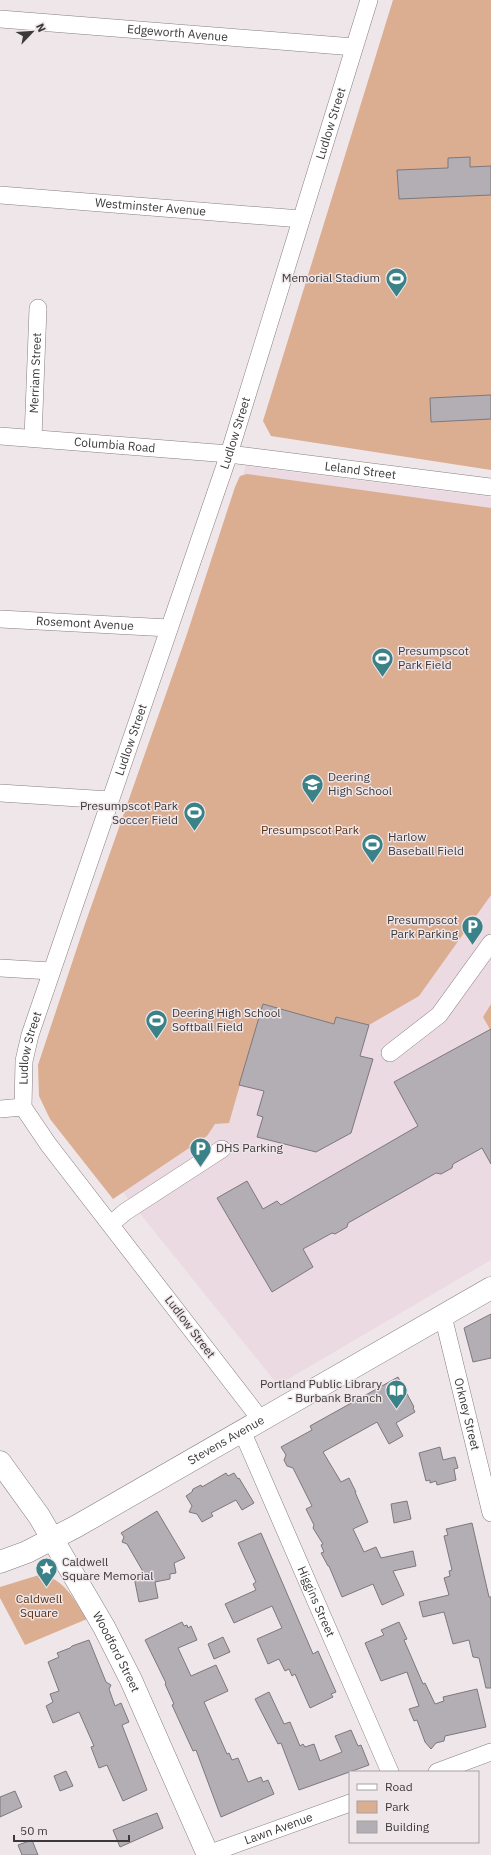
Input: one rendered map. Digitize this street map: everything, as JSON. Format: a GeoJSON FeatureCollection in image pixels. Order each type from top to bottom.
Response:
{"type":"FeatureCollection","features":[{"type":"Feature","properties":{"kind":"main road","name":"Stevens Avenue"},"geometry":{"type":"LineString","coordinates":[[0,1562],[27,1552],[52,1539],[491,1288]]}},
{"type":"Feature","properties":{"kind":"main road","name":"Woodford Street"},"geometry":{"type":"LineString","coordinates":[[0,1462],[39,1516],[104,1627],[131,1680],[208,1854]]}},
{"type":"Feature","properties":{"kind":"street","name":"Ludlow Street"},"geometry":{"type":"LineString","coordinates":[[261,1420],[112,1224],[48,1144],[24,1107],[24,1062],[30,1035],[51,971],[229,454],[369,0]]}},
{"type":"Feature","properties":{"kind":"street","name":"Edgeworth Avenue"},"geometry":{"type":"LineString","coordinates":[[0,19],[354,47]]}},
{"type":"Feature","properties":{"kind":"street","name":"Westminster Avenue"},"geometry":{"type":"LineString","coordinates":[[0,195],[301,219]]}},
{"type":"Feature","properties":{"kind":"street","name":"Merriam Street"},"geometry":{"type":"LineString","coordinates":[[33,438],[38,308]]}},
{"type":"Feature","properties":{"kind":"street","name":"Columbia Road"},"geometry":{"type":"LineString","coordinates":[[0,436],[229,454]]}},
{"type":"Feature","properties":{"kind":"street","name":"Leland Street"},"geometry":{"type":"LineString","coordinates":[[229,454],[491,487]]}},
{"type":"Feature","properties":{"kind":"street","name":"Rosemont Avenue"},"geometry":{"type":"LineString","coordinates":[[0,619],[169,628]]}},
{"type":"Feature","properties":{"kind":"street"},"geometry":{"type":"LineString","coordinates":[[0,793],[110,800]]}},
{"type":"Feature","properties":{"kind":"street"},"geometry":{"type":"LineString","coordinates":[[390,1053],[439,1015],[491,944]]}},
{"type":"Feature","properties":{"kind":"street"},"geometry":{"type":"LineString","coordinates":[[0,968],[51,971]]}},
{"type":"Feature","properties":{"kind":"street"},"geometry":{"type":"LineString","coordinates":[[0,1109],[24,1107]]}},
{"type":"Feature","properties":{"kind":"street"},"geometry":{"type":"LineString","coordinates":[[112,1224],[125,1212],[222,1149]]}},
{"type":"Feature","properties":{"kind":"street","name":"Orkney Street"},"geometry":{"type":"LineString","coordinates":[[443,1316],[491,1513]]}},
{"type":"Feature","properties":{"kind":"street","name":"Higgins Street"},"geometry":{"type":"LineString","coordinates":[[242,1431],[390,1771]]}},
{"type":"Feature","properties":{"kind":"street"},"geometry":{"type":"LineString","coordinates":[[440,1771],[491,1752]]}},
{"type":"Feature","properties":{"kind":"street","name":"Lawn Avenue"},"geometry":{"type":"LineString","coordinates":[[208,1854],[349,1803]]}},
{"type":"Feature","properties":{"kind":"shaded area","name":"Presumpscot Park"},"geometry":{"type":"Polygon","coordinates":[[[246,466],[491,497],[491,1260],[278,1385],[39,1088],[246,466]]]}},
{"type":"Feature","properties":{"kind":"green space","name":"Memorial Stadium"},"geometry":{"type":"Polygon","coordinates":[[[393,0],[491,0],[491,470],[271,436],[263,421],[393,0]]]}},
{"type":"Feature","properties":{"kind":"green space","name":"Presumpscot Park"},"geometry":{"type":"Polygon","coordinates":[[[247,474],[491,508],[491,895],[419,996],[369,1025],[337,1017],[334,1024],[263,1005],[229,1123],[215,1124],[207,1136],[113,1199],[50,1119],[39,1096],[38,1065],[85,924],[186,637],[235,487],[240,476],[247,474]]]}},
{"type":"Feature","properties":{"kind":"green space"},"geometry":{"type":"Polygon","coordinates":[[[491,1004],[491,1031],[483,1017],[491,1004]]]}},
{"type":"Feature","properties":{"kind":"green space","name":"Caldwell Square"},"geometry":{"type":"Polygon","coordinates":[[[39,1575],[55,1580],[62,1585],[73,1597],[87,1619],[25,1645],[0,1598],[0,1587],[39,1575]]]}},
{"type":"Feature","properties":{"kind":"building"},"geometry":{"type":"Polygon","coordinates":[[[470,157],[470,167],[491,166],[491,195],[399,199],[397,170],[448,168],[448,158],[470,157]]]}},
{"type":"Feature","properties":{"kind":"building"},"geometry":{"type":"Polygon","coordinates":[[[491,395],[491,419],[431,422],[430,398],[491,395]]]}},
{"type":"Feature","properties":{"kind":"building"},"geometry":{"type":"Polygon","coordinates":[[[263,1004],[334,1024],[336,1017],[369,1025],[360,1056],[373,1059],[351,1133],[316,1152],[257,1137],[263,1117],[257,1115],[264,1091],[239,1085],[263,1004]]]}},
{"type":"Feature","properties":{"kind":"building"},"geometry":{"type":"Polygon","coordinates":[[[491,1029],[491,1164],[482,1148],[453,1164],[452,1168],[441,1174],[436,1173],[348,1223],[347,1227],[335,1234],[332,1233],[303,1249],[313,1267],[272,1292],[217,1198],[247,1181],[263,1209],[277,1201],[281,1205],[418,1126],[394,1082],[491,1029]]]}},
{"type":"Feature","properties":{"kind":"building"},"geometry":{"type":"Polygon","coordinates":[[[491,1314],[491,1358],[473,1362],[464,1328],[491,1314]]]}},
{"type":"Feature","properties":{"kind":"building"},"geometry":{"type":"Polygon","coordinates":[[[398,1377],[414,1407],[415,1412],[396,1423],[403,1436],[389,1444],[377,1422],[323,1452],[341,1482],[349,1478],[356,1492],[368,1522],[353,1529],[364,1552],[376,1547],[381,1558],[413,1551],[416,1566],[393,1571],[404,1595],[382,1605],[373,1584],[342,1597],[329,1566],[321,1553],[324,1552],[321,1545],[323,1544],[313,1528],[314,1525],[306,1509],[312,1506],[293,1468],[287,1466],[284,1460],[286,1455],[281,1447],[312,1430],[310,1426],[398,1377]]]}},
{"type":"Feature","properties":{"kind":"building"},"geometry":{"type":"Polygon","coordinates":[[[440,1447],[443,1460],[455,1457],[458,1468],[454,1469],[456,1480],[437,1485],[436,1481],[430,1483],[430,1480],[426,1481],[419,1453],[440,1447]]]}},
{"type":"Feature","properties":{"kind":"building"},"geometry":{"type":"Polygon","coordinates":[[[226,1473],[228,1476],[234,1473],[238,1479],[239,1478],[254,1503],[242,1510],[236,1500],[211,1513],[213,1516],[202,1522],[197,1514],[189,1512],[192,1506],[186,1496],[192,1492],[193,1489],[201,1485],[202,1487],[226,1473]]]}},
{"type":"Feature","properties":{"kind":"building"},"geometry":{"type":"Polygon","coordinates":[[[407,1501],[411,1519],[394,1523],[391,1504],[407,1501]]]}},
{"type":"Feature","properties":{"kind":"building"},"geometry":{"type":"Polygon","coordinates":[[[157,1511],[185,1558],[174,1563],[176,1573],[170,1574],[170,1579],[155,1582],[158,1598],[139,1602],[134,1577],[145,1575],[127,1544],[122,1542],[124,1537],[121,1533],[157,1511]]]}},
{"type":"Feature","properties":{"kind":"building"},"geometry":{"type":"Polygon","coordinates":[[[472,1523],[489,1597],[491,1597],[491,1688],[486,1688],[479,1658],[473,1657],[469,1640],[453,1644],[444,1612],[423,1617],[419,1602],[449,1595],[444,1578],[450,1576],[449,1571],[452,1570],[444,1536],[448,1535],[446,1529],[472,1523]]]}},
{"type":"Feature","properties":{"kind":"building"},"geometry":{"type":"Polygon","coordinates":[[[261,1533],[313,1654],[318,1651],[336,1692],[331,1694],[333,1697],[310,1708],[295,1674],[292,1676],[289,1669],[285,1671],[279,1659],[268,1664],[257,1639],[282,1628],[272,1606],[234,1623],[225,1604],[256,1590],[253,1584],[256,1582],[238,1543],[261,1533]]]}},
{"type":"Feature","properties":{"kind":"building"},"geometry":{"type":"Polygon","coordinates":[[[182,1622],[184,1626],[187,1625],[188,1628],[191,1626],[197,1640],[178,1648],[191,1676],[216,1665],[228,1691],[204,1702],[227,1754],[229,1753],[232,1760],[238,1758],[248,1782],[261,1777],[263,1782],[268,1780],[274,1794],[221,1817],[196,1750],[193,1751],[172,1705],[174,1704],[165,1684],[166,1683],[145,1640],[182,1622]]]}},
{"type":"Feature","properties":{"kind":"building"},"geometry":{"type":"Polygon","coordinates":[[[399,1622],[407,1639],[404,1640],[423,1684],[425,1683],[435,1704],[444,1701],[443,1697],[477,1689],[486,1727],[445,1736],[444,1741],[436,1743],[431,1749],[425,1742],[417,1720],[414,1721],[409,1709],[419,1706],[407,1672],[381,1681],[365,1643],[384,1635],[381,1630],[399,1622]]]}},
{"type":"Feature","properties":{"kind":"building"},"geometry":{"type":"Polygon","coordinates":[[[223,1637],[230,1652],[214,1659],[208,1644],[223,1637]]]}},
{"type":"Feature","properties":{"kind":"building"},"geometry":{"type":"Polygon","coordinates":[[[89,1640],[106,1682],[111,1685],[109,1689],[115,1706],[121,1703],[129,1722],[122,1725],[147,1790],[123,1801],[107,1765],[99,1768],[91,1747],[94,1746],[79,1712],[53,1723],[46,1706],[53,1702],[50,1694],[59,1691],[48,1662],[59,1657],[57,1653],[89,1640]]]}},
{"type":"Feature","properties":{"kind":"building"},"geometry":{"type":"Polygon","coordinates":[[[269,1692],[284,1724],[290,1722],[300,1746],[303,1744],[305,1747],[314,1744],[320,1761],[342,1752],[335,1736],[351,1730],[358,1746],[361,1745],[369,1765],[299,1790],[281,1743],[278,1744],[255,1699],[269,1692]]]}},
{"type":"Feature","properties":{"kind":"building"},"geometry":{"type":"Polygon","coordinates":[[[66,1771],[73,1786],[60,1791],[54,1776],[66,1771]]]}},
{"type":"Feature","properties":{"kind":"building"},"geometry":{"type":"Polygon","coordinates":[[[15,1791],[22,1807],[0,1817],[0,1797],[15,1791]]]}},
{"type":"Feature","properties":{"kind":"building"},"geometry":{"type":"Polygon","coordinates":[[[157,1813],[163,1828],[120,1847],[113,1830],[157,1813]]]}},
{"type":"Feature","properties":{"kind":"building"},"geometry":{"type":"Polygon","coordinates":[[[32,1840],[38,1855],[22,1855],[18,1845],[32,1840]]]}},
{"type":"Feature","properties":{"kind":"place","name":"Memorial Stadium"},"geometry":{"type":"Point","coordinates":[396,298]}},
{"type":"Feature","properties":{"kind":"place","name":"Presumpscot Park Field"},"geometry":{"type":"Point","coordinates":[382,678]}},
{"type":"Feature","properties":{"kind":"place","name":"Deering High School"},"geometry":{"type":"Point","coordinates":[312,804]}},
{"type":"Feature","properties":{"kind":"place","name":"Presumpscot Park Soccer Field"},"geometry":{"type":"Point","coordinates":[194,832]}},
{"type":"Feature","properties":{"kind":"place","name":"Harlow Baseball Field"},"geometry":{"type":"Point","coordinates":[373,864]}},
{"type":"Feature","properties":{"kind":"place","name":"Presumpscot Park Parking"},"geometry":{"type":"Point","coordinates":[473,946]}},
{"type":"Feature","properties":{"kind":"place","name":"Deering High School Softball Field"},"geometry":{"type":"Point","coordinates":[156,1040]}},
{"type":"Feature","properties":{"kind":"place","name":"DHS Parking"},"geometry":{"type":"Point","coordinates":[201,1168]}},
{"type":"Feature","properties":{"kind":"place","name":"Portland Public Library - Burbank Branch"},"geometry":{"type":"Point","coordinates":[397,1410]}},
{"type":"Feature","properties":{"kind":"place","name":"Caldwell Square Memorial"},"geometry":{"type":"Point","coordinates":[46,1588]}}]}
